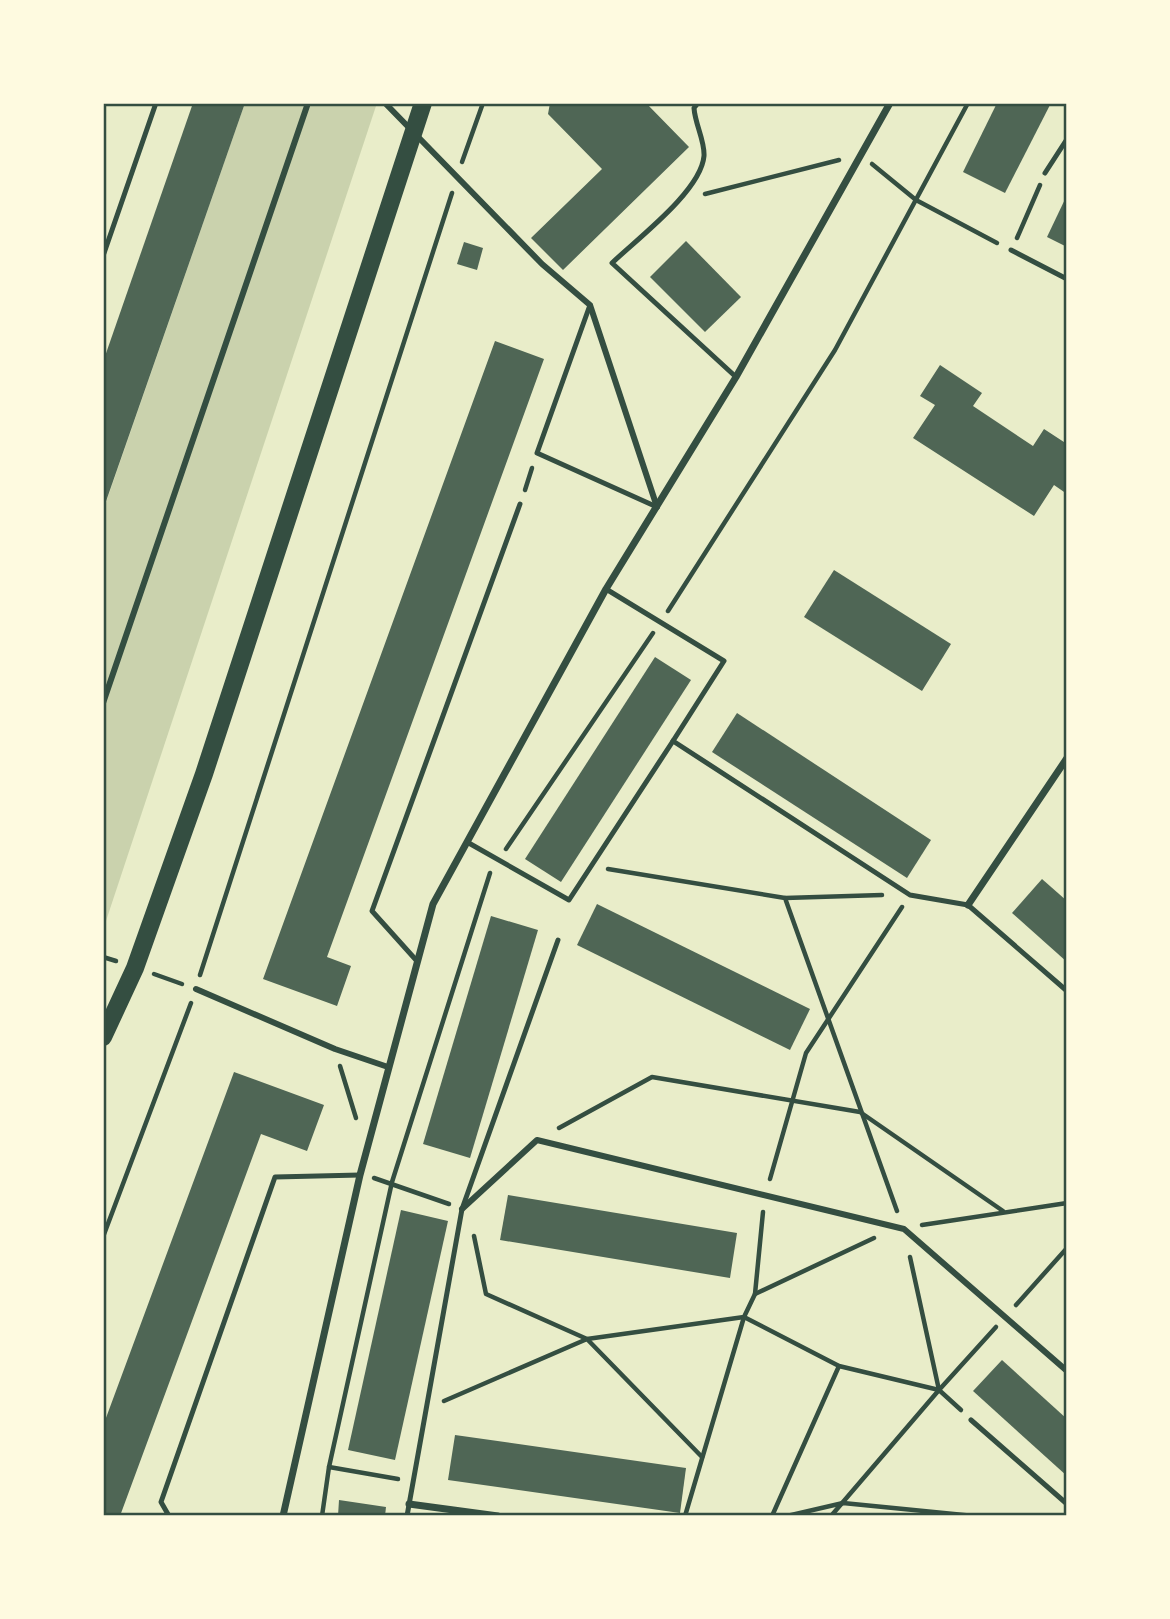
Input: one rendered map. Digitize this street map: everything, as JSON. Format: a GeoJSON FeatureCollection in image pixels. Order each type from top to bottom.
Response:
{"type":"FeatureCollection","features":[{"type":"Feature","properties":{"kind":"main road"},"geometry":{"type":"LineString","coordinates":[[103,1037],[135,968],[204,774],[423,103]]}},
{"type":"Feature","properties":{"kind":"street"},"geometry":{"type":"LineString","coordinates":[[103,703],[308,103]]}},
{"type":"Feature","properties":{"kind":"street"},"geometry":{"type":"LineString","coordinates":[[385,103],[542,264],[590,305],[657,507]]}},
{"type":"Feature","properties":{"kind":"street"},"geometry":{"type":"LineString","coordinates":[[283,1516],[366,1150],[433,904],[606,589],[736,377],[890,103]]}},
{"type":"Feature","properties":{"kind":"street"},"geometry":{"type":"LineString","coordinates":[[968,905],[1067,758]]}},
{"type":"Feature","properties":{"kind":"street"},"geometry":{"type":"LineString","coordinates":[[196,989],[334,1049],[388,1067]]}},
{"type":"Feature","properties":{"kind":"street"},"geometry":{"type":"LineString","coordinates":[[462,1209],[537,1140],[904,1229],[1067,1371]]}},
{"type":"Feature","properties":{"kind":"street"},"geometry":{"type":"LineString","coordinates":[[409,1504],[498,1516]]}},
{"type":"Feature","properties":{"kind":"lane"},"geometry":{"type":"LineString","coordinates":[[103,256],[156,103]]}},
{"type":"Feature","properties":{"kind":"lane"},"geometry":{"type":"LineString","coordinates":[[698,103],[694,108],[695,124],[704,153],[690,188],[612,263],[736,377]]}},
{"type":"Feature","properties":{"kind":"lane"},"geometry":{"type":"LineString","coordinates":[[1045,173],[1067,139]]}},
{"type":"Feature","properties":{"kind":"lane"},"geometry":{"type":"LineString","coordinates":[[1011,250],[1067,279]]}},
{"type":"Feature","properties":{"kind":"lane"},"geometry":{"type":"LineString","coordinates":[[590,305],[537,453],[657,507]]}},
{"type":"Feature","properties":{"kind":"lane"},"geometry":{"type":"LineString","coordinates":[[416,960],[372,911],[520,504]]}},
{"type":"Feature","properties":{"kind":"lane"},"geometry":{"type":"LineString","coordinates":[[467,842],[569,900],[724,661],[606,589]]}},
{"type":"Feature","properties":{"kind":"lane"},"geometry":{"type":"LineString","coordinates":[[673,741],[911,895],[968,905],[1067,990]]}},
{"type":"Feature","properties":{"kind":"lane"},"geometry":{"type":"LineString","coordinates":[[407,1516],[462,1209],[558,940]]}},
{"type":"Feature","properties":{"kind":"lane"},"geometry":{"type":"LineString","coordinates":[[169,1516],[161,1502],[275,1177],[360,1175]]}},
{"type":"Feature","properties":{"kind":"lane"},"geometry":{"type":"LineString","coordinates":[[971,1420],[1067,1504]]}},
{"type":"Feature","properties":{"kind":"path"},"geometry":{"type":"LineString","coordinates":[[103,1237],[196,989],[483,103]]}},
{"type":"Feature","properties":{"kind":"path"},"geometry":{"type":"LineString","coordinates":[[1011,250],[1045,173]]}},
{"type":"Feature","properties":{"kind":"path"},"geometry":{"type":"LineString","coordinates":[[520,504],[537,453]]}},
{"type":"Feature","properties":{"kind":"path"},"geometry":{"type":"LineString","coordinates":[[596,867],[785,898],[911,895]]}},
{"type":"Feature","properties":{"kind":"path"},"geometry":{"type":"LineString","coordinates":[[785,898],[904,1229],[939,1390]]}},
{"type":"Feature","properties":{"kind":"path"},"geometry":{"type":"LineString","coordinates":[[334,1049],[366,1150]]}},
{"type":"Feature","properties":{"kind":"path"},"geometry":{"type":"LineString","coordinates":[[537,1140],[652,1077],[860,1112],[1003,1211]]}},
{"type":"Feature","properties":{"kind":"path"},"geometry":{"type":"LineString","coordinates":[[322,1516],[329,1467],[392,1182],[469,1211],[486,1294],[587,1339],[703,1458]]}},
{"type":"Feature","properties":{"kind":"path"},"geometry":{"type":"LineString","coordinates":[[744,1317],[755,1294],[885,1233],[1003,1211],[1067,1203]]}},
{"type":"Feature","properties":{"kind":"path"},"geometry":{"type":"LineString","coordinates":[[831,1516],[939,1390],[1067,1248]]}},
{"type":"Feature","properties":{"kind":"path"},"geometry":{"type":"LineString","coordinates":[[426,1409],[587,1339],[744,1317],[839,1366],[939,1390],[971,1420]]}},
{"type":"Feature","properties":{"kind":"path"},"geometry":{"type":"LineString","coordinates":[[772,1516],[839,1366]]}},
{"type":"Feature","properties":{"kind":"path"},"geometry":{"type":"LineString","coordinates":[[329,1467],[413,1482]]}},
{"type":"Feature","properties":{"kind":"path"},"geometry":{"type":"LineString","coordinates":[[788,1516],[843,1503],[974,1516]]}},
{"type":"Feature","properties":{"kind":"green space"},"geometry":{"type":"Polygon","coordinates":[[[245,103],[377,103],[103,930],[103,511],[245,103]]]}},
{"type":"Feature","properties":{"kind":"building"},"geometry":{"type":"Polygon","coordinates":[[[193,103],[245,103],[103,510],[103,362],[193,103]]]}},
{"type":"Feature","properties":{"kind":"building"},"geometry":{"type":"Polygon","coordinates":[[[550,103],[646,103],[689,147],[563,270],[531,238],[602,169],[548,114],[550,103]]]}},
{"type":"Feature","properties":{"kind":"building"},"geometry":{"type":"Polygon","coordinates":[[[997,103],[1051,103],[1005,193],[963,172],[997,103]]]}},
{"type":"Feature","properties":{"kind":"building"},"geometry":{"type":"Polygon","coordinates":[[[1067,195],[1067,247],[1047,237],[1067,195]]]}},
{"type":"Feature","properties":{"kind":"building"},"geometry":{"type":"Polygon","coordinates":[[[686,241],[741,297],[705,332],[650,277],[686,241]]]}},
{"type":"Feature","properties":{"kind":"building"},"geometry":{"type":"Polygon","coordinates":[[[464,242],[483,248],[477,270],[457,264],[464,242]]]}},
{"type":"Feature","properties":{"kind":"building"},"geometry":{"type":"Polygon","coordinates":[[[495,341],[544,359],[327,957],[351,966],[337,1006],[263,979],[495,341]]]}},
{"type":"Feature","properties":{"kind":"building"},"geometry":{"type":"Polygon","coordinates":[[[940,365],[982,393],[973,406],[1033,446],[1044,429],[1067,444],[1067,494],[1054,485],[1034,516],[913,438],[935,405],[920,396],[940,365]]]}},
{"type":"Feature","properties":{"kind":"building"},"geometry":{"type":"Polygon","coordinates":[[[834,570],[951,644],[922,691],[804,617],[834,570]]]}},
{"type":"Feature","properties":{"kind":"building"},"geometry":{"type":"Polygon","coordinates":[[[655,657],[691,680],[561,882],[525,859],[655,657]]]}},
{"type":"Feature","properties":{"kind":"building"},"geometry":{"type":"Polygon","coordinates":[[[737,713],[931,840],[907,878],[712,752],[737,713]]]}},
{"type":"Feature","properties":{"kind":"building"},"geometry":{"type":"Polygon","coordinates":[[[1042,879],[1067,901],[1067,962],[1012,913],[1042,879]]]}},
{"type":"Feature","properties":{"kind":"building"},"geometry":{"type":"Polygon","coordinates":[[[597,904],[810,1009],[790,1050],[577,945],[597,904]]]}},
{"type":"Feature","properties":{"kind":"building"},"geometry":{"type":"Polygon","coordinates":[[[491,916],[538,930],[470,1158],[423,1144],[491,916]]]}},
{"type":"Feature","properties":{"kind":"building"},"geometry":{"type":"Polygon","coordinates":[[[234,1072],[324,1105],[307,1151],[261,1134],[120,1516],[103,1516],[103,1426],[234,1072]]]}},
{"type":"Feature","properties":{"kind":"building"},"geometry":{"type":"Polygon","coordinates":[[[508,1195],[737,1233],[730,1278],[500,1240],[508,1195]]]}},
{"type":"Feature","properties":{"kind":"building"},"geometry":{"type":"Polygon","coordinates":[[[401,1210],[448,1221],[395,1460],[348,1450],[401,1210]]]}},
{"type":"Feature","properties":{"kind":"building"},"geometry":{"type":"Polygon","coordinates":[[[1002,1360],[1067,1419],[1067,1476],[973,1391],[1002,1360]]]}},
{"type":"Feature","properties":{"kind":"building"},"geometry":{"type":"Polygon","coordinates":[[[455,1435],[686,1468],[680,1513],[448,1480],[455,1435]]]}},
{"type":"Feature","properties":{"kind":"building"},"geometry":{"type":"Polygon","coordinates":[[[339,1500],[386,1507],[385,1516],[338,1516],[339,1500]]]}}]}
